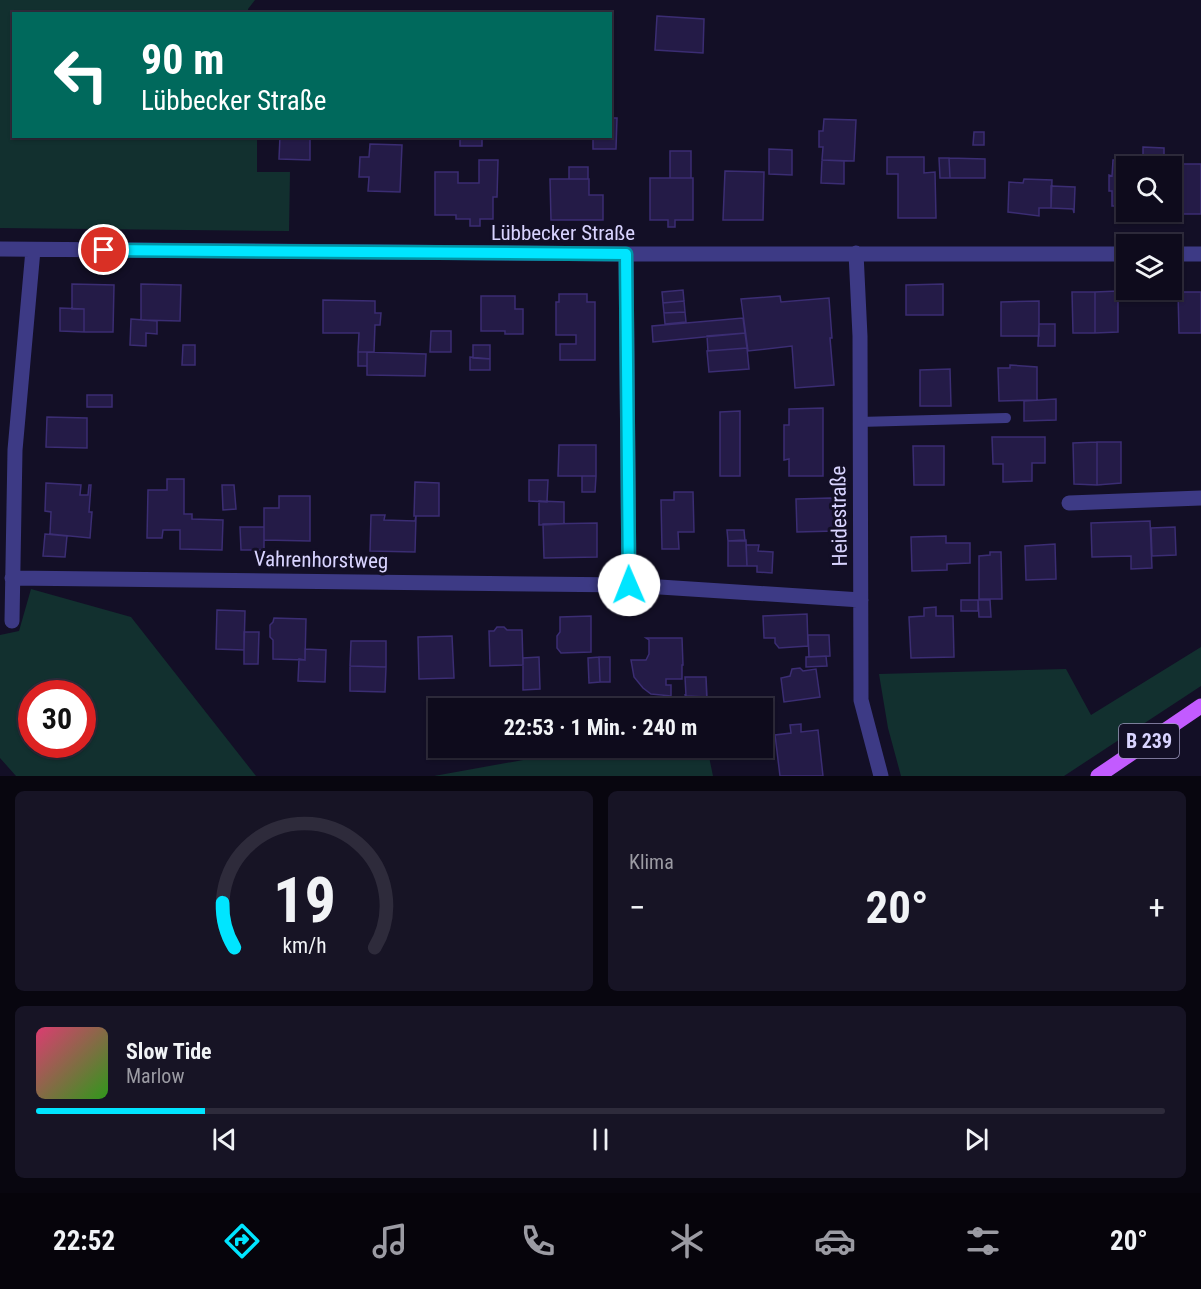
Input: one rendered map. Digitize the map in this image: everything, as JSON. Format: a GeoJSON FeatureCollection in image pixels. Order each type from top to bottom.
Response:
{"type":"FeatureCollection","features":[{"type":"Feature","properties":{"kind":"main road","name":"B 239"},"geometry":{"type":"LineString","coordinates":[[1098,776],[1201,706]]}},
{"type":"Feature","properties":{"kind":"street","name":"Lübbecker Straße"},"geometry":{"type":"LineString","coordinates":[[0,249],[626,254],[1116,254]]}},
{"type":"Feature","properties":{"kind":"street"},"geometry":{"type":"LineString","coordinates":[[12,621],[15,450],[33,250]]}},
{"type":"Feature","properties":{"kind":"street","name":"Heidestraße"},"geometry":{"type":"LineString","coordinates":[[856,253],[860,336],[861,700],[882,776]]}},
{"type":"Feature","properties":{"kind":"street"},"geometry":{"type":"LineString","coordinates":[[626,254],[629,585]]}},
{"type":"Feature","properties":{"kind":"street"},"geometry":{"type":"LineString","coordinates":[[1182,254],[1201,254]]}},
{"type":"Feature","properties":{"kind":"street"},"geometry":{"type":"LineString","coordinates":[[1069,503],[1201,498]]}},
{"type":"Feature","properties":{"kind":"street","name":"Vahrenhorstweg"},"geometry":{"type":"LineString","coordinates":[[12,578],[629,585],[861,600]]}},
{"type":"Feature","properties":{"kind":"lane"},"geometry":{"type":"LineString","coordinates":[[859,422],[1006,418]]}},
{"type":"Feature","properties":{"kind":"green space"},"geometry":{"type":"Polygon","coordinates":[[[0,0],[255,0],[248,12],[12,12],[12,138],[257,138],[257,172],[290,172],[289,231],[0,228],[0,0]]]}},
{"type":"Feature","properties":{"kind":"green space"},"geometry":{"type":"Polygon","coordinates":[[[31,589],[131,617],[256,776],[16,776],[0,758],[0,635],[19,631],[31,589]]]}},
{"type":"Feature","properties":{"kind":"green space"},"geometry":{"type":"Polygon","coordinates":[[[1201,647],[1201,686],[1064,776],[901,776],[888,728],[879,674],[1066,669],[1091,715],[1201,647]]]}},
{"type":"Feature","properties":{"kind":"green space"},"geometry":{"type":"Polygon","coordinates":[[[534,758],[709,758],[713,776],[434,776],[534,758]]]}},
{"type":"Feature","properties":{"kind":"building"},"geometry":{"type":"Polygon","coordinates":[[[657,16],[704,19],[703,53],[655,50],[657,16]]]}},
{"type":"Feature","properties":{"kind":"building"},"geometry":{"type":"Polygon","coordinates":[[[612,118],[617,118],[616,149],[593,149],[593,138],[612,138],[612,118]]]}},
{"type":"Feature","properties":{"kind":"building"},"geometry":{"type":"Polygon","coordinates":[[[824,119],[856,120],[854,161],[822,160],[823,147],[819,147],[819,131],[823,131],[824,119]]]}},
{"type":"Feature","properties":{"kind":"building"},"geometry":{"type":"Polygon","coordinates":[[[974,132],[984,132],[984,145],[973,145],[974,132]]]}},
{"type":"Feature","properties":{"kind":"building"},"geometry":{"type":"Polygon","coordinates":[[[280,138],[310,138],[310,160],[279,159],[280,138]]]}},
{"type":"Feature","properties":{"kind":"building"},"geometry":{"type":"Polygon","coordinates":[[[460,138],[482,138],[482,146],[460,146],[460,138]]]}},
{"type":"Feature","properties":{"kind":"building"},"geometry":{"type":"Polygon","coordinates":[[[370,144],[402,145],[400,192],[368,191],[369,177],[359,177],[360,157],[369,157],[370,144]]]}},
{"type":"Feature","properties":{"kind":"building"},"geometry":{"type":"Polygon","coordinates":[[[1143,147],[1164,148],[1164,156],[1143,156],[1143,147]]]}},
{"type":"Feature","properties":{"kind":"building"},"geometry":{"type":"Polygon","coordinates":[[[769,149],[792,150],[792,175],[769,174],[769,149]]]}},
{"type":"Feature","properties":{"kind":"building"},"geometry":{"type":"Polygon","coordinates":[[[670,151],[691,151],[691,178],[670,178],[670,151]]]}},
{"type":"Feature","properties":{"kind":"building"},"geometry":{"type":"Polygon","coordinates":[[[887,157],[924,157],[924,173],[935,172],[936,218],[898,218],[898,174],[887,174],[887,157]]]}},
{"type":"Feature","properties":{"kind":"building"},"geometry":{"type":"Polygon","coordinates":[[[939,158],[949,158],[950,178],[940,178],[939,158]]]}},
{"type":"Feature","properties":{"kind":"building"},"geometry":{"type":"Polygon","coordinates":[[[949,158],[985,159],[985,178],[950,178],[949,158]]]}},
{"type":"Feature","properties":{"kind":"building"},"geometry":{"type":"Polygon","coordinates":[[[479,160],[498,160],[497,197],[493,197],[493,219],[480,219],[480,226],[470,226],[470,219],[456,219],[456,215],[435,215],[435,172],[458,172],[458,183],[479,183],[479,160]]]}},
{"type":"Feature","properties":{"kind":"building"},"geometry":{"type":"Polygon","coordinates":[[[822,160],[844,161],[844,184],[821,183],[822,160]]]}},
{"type":"Feature","properties":{"kind":"building"},"geometry":{"type":"Polygon","coordinates":[[[1113,160],[1116,160],[1116,206],[1112,206],[1112,191],[1109,191],[1109,175],[1112,176],[1113,160]]]}},
{"type":"Feature","properties":{"kind":"building"},"geometry":{"type":"Polygon","coordinates":[[[1182,164],[1201,164],[1201,214],[1182,214],[1182,164]]]}},
{"type":"Feature","properties":{"kind":"building"},"geometry":{"type":"Polygon","coordinates":[[[569,167],[588,167],[588,179],[569,179],[569,167]]]}},
{"type":"Feature","properties":{"kind":"building"},"geometry":{"type":"Polygon","coordinates":[[[725,171],[764,172],[763,220],[723,220],[725,171]]]}},
{"type":"Feature","properties":{"kind":"building"},"geometry":{"type":"Polygon","coordinates":[[[650,178],[693,178],[693,220],[675,220],[675,227],[668,227],[668,220],[650,220],[650,178]]]}},
{"type":"Feature","properties":{"kind":"building"},"geometry":{"type":"Polygon","coordinates":[[[550,179],[589,179],[589,195],[603,195],[603,220],[551,220],[550,179]]]}},
{"type":"Feature","properties":{"kind":"building"},"geometry":{"type":"Polygon","coordinates":[[[1024,179],[1052,180],[1051,208],[1039,208],[1039,216],[1008,212],[1009,182],[1023,183],[1024,179]]]}},
{"type":"Feature","properties":{"kind":"building"},"geometry":{"type":"Polygon","coordinates":[[[1051,186],[1075,187],[1074,213],[1073,209],[1051,208],[1051,186]]]}},
{"type":"Feature","properties":{"kind":"building"},"geometry":{"type":"Polygon","coordinates":[[[72,284],[114,285],[113,332],[84,332],[84,309],[72,309],[72,284]]]}},
{"type":"Feature","properties":{"kind":"building"},"geometry":{"type":"Polygon","coordinates":[[[141,284],[181,285],[180,321],[141,320],[141,284]]]}},
{"type":"Feature","properties":{"kind":"building"},"geometry":{"type":"Polygon","coordinates":[[[943,284],[943,315],[906,315],[906,285],[943,284]]]}},
{"type":"Feature","properties":{"kind":"building"},"geometry":{"type":"Polygon","coordinates":[[[683,290],[684,301],[663,303],[662,292],[683,290]]]}},
{"type":"Feature","properties":{"kind":"building"},"geometry":{"type":"Polygon","coordinates":[[[1116,291],[1118,332],[1095,333],[1095,292],[1116,291]]]}},
{"type":"Feature","properties":{"kind":"building"},"geometry":{"type":"Polygon","coordinates":[[[1072,292],[1095,292],[1095,333],[1073,333],[1072,292]]]}},
{"type":"Feature","properties":{"kind":"building"},"geometry":{"type":"Polygon","coordinates":[[[1182,292],[1201,292],[1201,333],[1179,333],[1178,300],[1182,300],[1182,292]]]}},
{"type":"Feature","properties":{"kind":"building"},"geometry":{"type":"Polygon","coordinates":[[[559,294],[587,294],[587,302],[595,302],[595,360],[560,360],[560,344],[576,344],[576,335],[556,335],[556,302],[559,302],[559,294]]]}},
{"type":"Feature","properties":{"kind":"building"},"geometry":{"type":"Polygon","coordinates":[[[481,296],[515,296],[515,309],[523,309],[523,334],[481,331],[481,296]]]}},
{"type":"Feature","properties":{"kind":"building"},"geometry":{"type":"Polygon","coordinates":[[[780,296],[781,302],[829,298],[834,385],[795,388],[792,346],[748,351],[741,299],[780,296]]]}},
{"type":"Feature","properties":{"kind":"building"},"geometry":{"type":"Polygon","coordinates":[[[323,300],[375,301],[375,313],[381,313],[380,325],[375,325],[374,352],[358,352],[359,333],[323,333],[323,300]]]}},
{"type":"Feature","properties":{"kind":"building"},"geometry":{"type":"Polygon","coordinates":[[[684,301],[685,312],[664,313],[663,303],[684,301]]]}},
{"type":"Feature","properties":{"kind":"building"},"geometry":{"type":"Polygon","coordinates":[[[1039,301],[1039,336],[1001,336],[1001,302],[1039,301]]]}},
{"type":"Feature","properties":{"kind":"building"},"geometry":{"type":"Polygon","coordinates":[[[60,308],[84,309],[84,332],[60,331],[60,308]]]}},
{"type":"Feature","properties":{"kind":"building"},"geometry":{"type":"Polygon","coordinates":[[[685,312],[686,322],[665,324],[664,313],[685,312]]]}},
{"type":"Feature","properties":{"kind":"building"},"geometry":{"type":"Polygon","coordinates":[[[743,318],[745,333],[653,342],[652,326],[743,318]]]}},
{"type":"Feature","properties":{"kind":"building"},"geometry":{"type":"Polygon","coordinates":[[[131,319],[157,321],[157,334],[146,333],[146,346],[130,345],[131,319]]]}},
{"type":"Feature","properties":{"kind":"building"},"geometry":{"type":"Polygon","coordinates":[[[1039,324],[1055,324],[1055,346],[1038,346],[1039,324]]]}},
{"type":"Feature","properties":{"kind":"building"},"geometry":{"type":"Polygon","coordinates":[[[431,331],[451,331],[451,352],[430,352],[431,331]]]}},
{"type":"Feature","properties":{"kind":"building"},"geometry":{"type":"Polygon","coordinates":[[[745,333],[747,348],[708,351],[707,336],[745,333]]]}},
{"type":"Feature","properties":{"kind":"building"},"geometry":{"type":"Polygon","coordinates":[[[183,345],[195,345],[195,365],[182,365],[183,345]]]}},
{"type":"Feature","properties":{"kind":"building"},"geometry":{"type":"Polygon","coordinates":[[[473,345],[490,345],[490,359],[473,358],[473,345]]]}},
{"type":"Feature","properties":{"kind":"building"},"geometry":{"type":"Polygon","coordinates":[[[747,348],[749,369],[709,372],[707,351],[747,348]]]}},
{"type":"Feature","properties":{"kind":"building"},"geometry":{"type":"Polygon","coordinates":[[[358,352],[367,352],[367,366],[358,366],[358,352]]]}},
{"type":"Feature","properties":{"kind":"building"},"geometry":{"type":"Polygon","coordinates":[[[367,352],[426,354],[425,376],[367,375],[367,352]]]}},
{"type":"Feature","properties":{"kind":"building"},"geometry":{"type":"Polygon","coordinates":[[[470,357],[490,359],[490,370],[470,370],[470,357]]]}},
{"type":"Feature","properties":{"kind":"building"},"geometry":{"type":"Polygon","coordinates":[[[1010,365],[1037,367],[1037,400],[999,401],[998,368],[1010,368],[1010,365]]]}},
{"type":"Feature","properties":{"kind":"building"},"geometry":{"type":"Polygon","coordinates":[[[950,369],[951,406],[920,406],[920,370],[950,369]]]}},
{"type":"Feature","properties":{"kind":"building"},"geometry":{"type":"Polygon","coordinates":[[[87,395],[112,395],[112,407],[87,407],[87,395]]]}},
{"type":"Feature","properties":{"kind":"building"},"geometry":{"type":"Polygon","coordinates":[[[1056,399],[1056,420],[1024,421],[1024,401],[1056,399]]]}},
{"type":"Feature","properties":{"kind":"building"},"geometry":{"type":"Polygon","coordinates":[[[823,408],[823,476],[789,476],[789,459],[784,460],[784,425],[789,425],[789,409],[823,408]]]}},
{"type":"Feature","properties":{"kind":"building"},"geometry":{"type":"Polygon","coordinates":[[[740,411],[740,476],[720,476],[720,412],[740,411]]]}},
{"type":"Feature","properties":{"kind":"building"},"geometry":{"type":"Polygon","coordinates":[[[47,417],[87,418],[87,448],[46,447],[47,417]]]}},
{"type":"Feature","properties":{"kind":"building"},"geometry":{"type":"Polygon","coordinates":[[[992,437],[1045,437],[1045,463],[1032,463],[1032,481],[1003,482],[1003,464],[993,464],[992,437]]]}},
{"type":"Feature","properties":{"kind":"building"},"geometry":{"type":"Polygon","coordinates":[[[1097,442],[1097,485],[1074,484],[1073,443],[1097,442]]]}},
{"type":"Feature","properties":{"kind":"building"},"geometry":{"type":"Polygon","coordinates":[[[1097,442],[1121,442],[1121,483],[1097,485],[1097,442]]]}},
{"type":"Feature","properties":{"kind":"building"},"geometry":{"type":"Polygon","coordinates":[[[559,445],[596,445],[596,476],[558,476],[559,445]]]}},
{"type":"Feature","properties":{"kind":"building"},"geometry":{"type":"Polygon","coordinates":[[[913,446],[944,446],[944,485],[914,485],[913,446]]]}},
{"type":"Feature","properties":{"kind":"building"},"geometry":{"type":"Polygon","coordinates":[[[582,476],[596,476],[595,492],[582,492],[582,476]]]}},
{"type":"Feature","properties":{"kind":"building"},"geometry":{"type":"Polygon","coordinates":[[[167,479],[184,479],[184,514],[192,514],[192,519],[223,520],[222,550],[180,549],[180,530],[163,530],[162,538],[147,538],[148,490],[167,490],[167,479]]]}},
{"type":"Feature","properties":{"kind":"building"},"geometry":{"type":"Polygon","coordinates":[[[529,480],[548,480],[547,502],[529,501],[529,480]]]}},
{"type":"Feature","properties":{"kind":"building"},"geometry":{"type":"Polygon","coordinates":[[[415,482],[439,483],[439,516],[414,516],[415,482]]]}},
{"type":"Feature","properties":{"kind":"building"},"geometry":{"type":"Polygon","coordinates":[[[46,483],[81,485],[80,495],[88,495],[89,485],[91,485],[90,538],[50,534],[51,512],[45,511],[46,483]]]}},
{"type":"Feature","properties":{"kind":"building"},"geometry":{"type":"Polygon","coordinates":[[[222,485],[234,485],[236,509],[223,510],[222,485]]]}},
{"type":"Feature","properties":{"kind":"building"},"geometry":{"type":"Polygon","coordinates":[[[674,492],[693,492],[694,532],[678,532],[679,549],[662,549],[661,500],[674,500],[674,492]]]}},
{"type":"Feature","properties":{"kind":"building"},"geometry":{"type":"Polygon","coordinates":[[[279,496],[310,496],[310,541],[264,540],[264,508],[279,508],[279,496]]]}},
{"type":"Feature","properties":{"kind":"building"},"geometry":{"type":"Polygon","coordinates":[[[796,499],[836,499],[836,531],[797,532],[796,499]]]}},
{"type":"Feature","properties":{"kind":"building"},"geometry":{"type":"Polygon","coordinates":[[[539,501],[564,502],[564,524],[539,525],[539,501]]]}},
{"type":"Feature","properties":{"kind":"building"},"geometry":{"type":"Polygon","coordinates":[[[371,515],[385,515],[384,520],[415,521],[416,516],[415,552],[370,551],[371,515]]]}},
{"type":"Feature","properties":{"kind":"building"},"geometry":{"type":"Polygon","coordinates":[[[1150,521],[1152,568],[1131,569],[1131,556],[1092,557],[1091,523],[1150,521]]]}},
{"type":"Feature","properties":{"kind":"building"},"geometry":{"type":"Polygon","coordinates":[[[597,523],[597,557],[544,558],[543,524],[597,523]]]}},
{"type":"Feature","properties":{"kind":"building"},"geometry":{"type":"Polygon","coordinates":[[[240,527],[264,527],[264,550],[241,550],[240,527]]]}},
{"type":"Feature","properties":{"kind":"building"},"geometry":{"type":"Polygon","coordinates":[[[1175,527],[1176,555],[1152,556],[1151,528],[1175,527]]]}},
{"type":"Feature","properties":{"kind":"building"},"geometry":{"type":"Polygon","coordinates":[[[727,530],[744,530],[745,541],[728,541],[727,530]]]}},
{"type":"Feature","properties":{"kind":"building"},"geometry":{"type":"Polygon","coordinates":[[[45,534],[67,536],[65,557],[43,556],[45,534]]]}},
{"type":"Feature","properties":{"kind":"building"},"geometry":{"type":"Polygon","coordinates":[[[946,536],[946,543],[970,543],[970,563],[947,564],[947,570],[912,571],[911,537],[946,536]]]}},
{"type":"Feature","properties":{"kind":"building"},"geometry":{"type":"Polygon","coordinates":[[[746,540],[747,566],[728,566],[728,541],[746,540]]]}},
{"type":"Feature","properties":{"kind":"building"},"geometry":{"type":"Polygon","coordinates":[[[1055,544],[1056,579],[1026,580],[1025,546],[1055,544]]]}},
{"type":"Feature","properties":{"kind":"building"},"geometry":{"type":"Polygon","coordinates":[[[746,545],[759,545],[758,551],[773,552],[772,573],[757,572],[757,566],[747,566],[746,545]]]}},
{"type":"Feature","properties":{"kind":"building"},"geometry":{"type":"Polygon","coordinates":[[[990,552],[1001,552],[1002,599],[979,599],[979,556],[990,555],[990,552]]]}},
{"type":"Feature","properties":{"kind":"building"},"geometry":{"type":"Polygon","coordinates":[[[961,600],[978,600],[978,611],[961,611],[961,600]]]}},
{"type":"Feature","properties":{"kind":"building"},"geometry":{"type":"Polygon","coordinates":[[[978,600],[990,600],[991,617],[979,617],[978,600]]]}},
{"type":"Feature","properties":{"kind":"building"},"geometry":{"type":"Polygon","coordinates":[[[936,607],[936,616],[953,616],[954,657],[911,658],[909,617],[924,616],[924,608],[936,607]]]}},
{"type":"Feature","properties":{"kind":"building"},"geometry":{"type":"Polygon","coordinates":[[[217,610],[245,611],[244,650],[216,649],[217,610]]]}},
{"type":"Feature","properties":{"kind":"building"},"geometry":{"type":"Polygon","coordinates":[[[807,614],[808,646],[779,648],[775,643],[775,638],[764,638],[763,616],[807,614]]]}},
{"type":"Feature","properties":{"kind":"building"},"geometry":{"type":"Polygon","coordinates":[[[591,616],[591,652],[561,653],[557,648],[560,617],[591,616]]]}},
{"type":"Feature","properties":{"kind":"building"},"geometry":{"type":"Polygon","coordinates":[[[274,618],[306,619],[305,660],[273,659],[270,625],[274,618]]]}},
{"type":"Feature","properties":{"kind":"building"},"geometry":{"type":"Polygon","coordinates":[[[497,627],[522,630],[523,665],[490,666],[489,631],[494,631],[497,627]]]}},
{"type":"Feature","properties":{"kind":"building"},"geometry":{"type":"Polygon","coordinates":[[[244,632],[259,632],[258,664],[244,664],[244,632]]]}},
{"type":"Feature","properties":{"kind":"building"},"geometry":{"type":"Polygon","coordinates":[[[808,635],[829,635],[830,656],[809,657],[808,635]]]}},
{"type":"Feature","properties":{"kind":"building"},"geometry":{"type":"Polygon","coordinates":[[[452,636],[454,678],[419,679],[418,637],[452,636]]]}},
{"type":"Feature","properties":{"kind":"building"},"geometry":{"type":"Polygon","coordinates":[[[646,638],[682,638],[682,679],[666,679],[666,685],[671,685],[671,696],[651,694],[634,677],[631,660],[646,660],[649,654],[649,640],[646,638]]]}},
{"type":"Feature","properties":{"kind":"building"},"geometry":{"type":"Polygon","coordinates":[[[351,641],[386,641],[386,667],[350,666],[351,641]]]}},
{"type":"Feature","properties":{"kind":"building"},"geometry":{"type":"Polygon","coordinates":[[[305,649],[326,650],[325,682],[298,681],[299,659],[305,660],[305,649]]]}},
{"type":"Feature","properties":{"kind":"building"},"geometry":{"type":"Polygon","coordinates":[[[826,656],[827,666],[806,667],[806,657],[826,656]]]}},
{"type":"Feature","properties":{"kind":"building"},"geometry":{"type":"Polygon","coordinates":[[[539,657],[540,689],[523,690],[523,658],[539,657]]]}},
{"type":"Feature","properties":{"kind":"building"},"geometry":{"type":"Polygon","coordinates":[[[599,657],[600,682],[589,683],[588,658],[599,657]]]}},
{"type":"Feature","properties":{"kind":"building"},"geometry":{"type":"Polygon","coordinates":[[[599,657],[610,657],[610,682],[600,682],[599,657]]]}},
{"type":"Feature","properties":{"kind":"building"},"geometry":{"type":"Polygon","coordinates":[[[350,666],[386,667],[385,692],[350,691],[350,666]]]}},
{"type":"Feature","properties":{"kind":"building"},"geometry":{"type":"Polygon","coordinates":[[[800,668],[803,671],[816,669],[820,697],[784,702],[781,678],[790,676],[792,669],[800,668]]]}},
{"type":"Feature","properties":{"kind":"building"},"geometry":{"type":"Polygon","coordinates":[[[685,677],[706,677],[707,697],[686,696],[685,677]]]}},
{"type":"Feature","properties":{"kind":"building"},"geometry":{"type":"Polygon","coordinates":[[[685,694],[707,698],[685,698],[685,694]]]}},
{"type":"Feature","properties":{"kind":"building"},"geometry":{"type":"Polygon","coordinates":[[[801,724],[801,732],[818,730],[823,776],[780,776],[775,735],[791,733],[790,725],[801,724]]]}},
{"type":"Feature","properties":{"kind":"route"},"geometry":{"type":"LineString","coordinates":[[104,250],[626,254],[629,585]]}}]}
